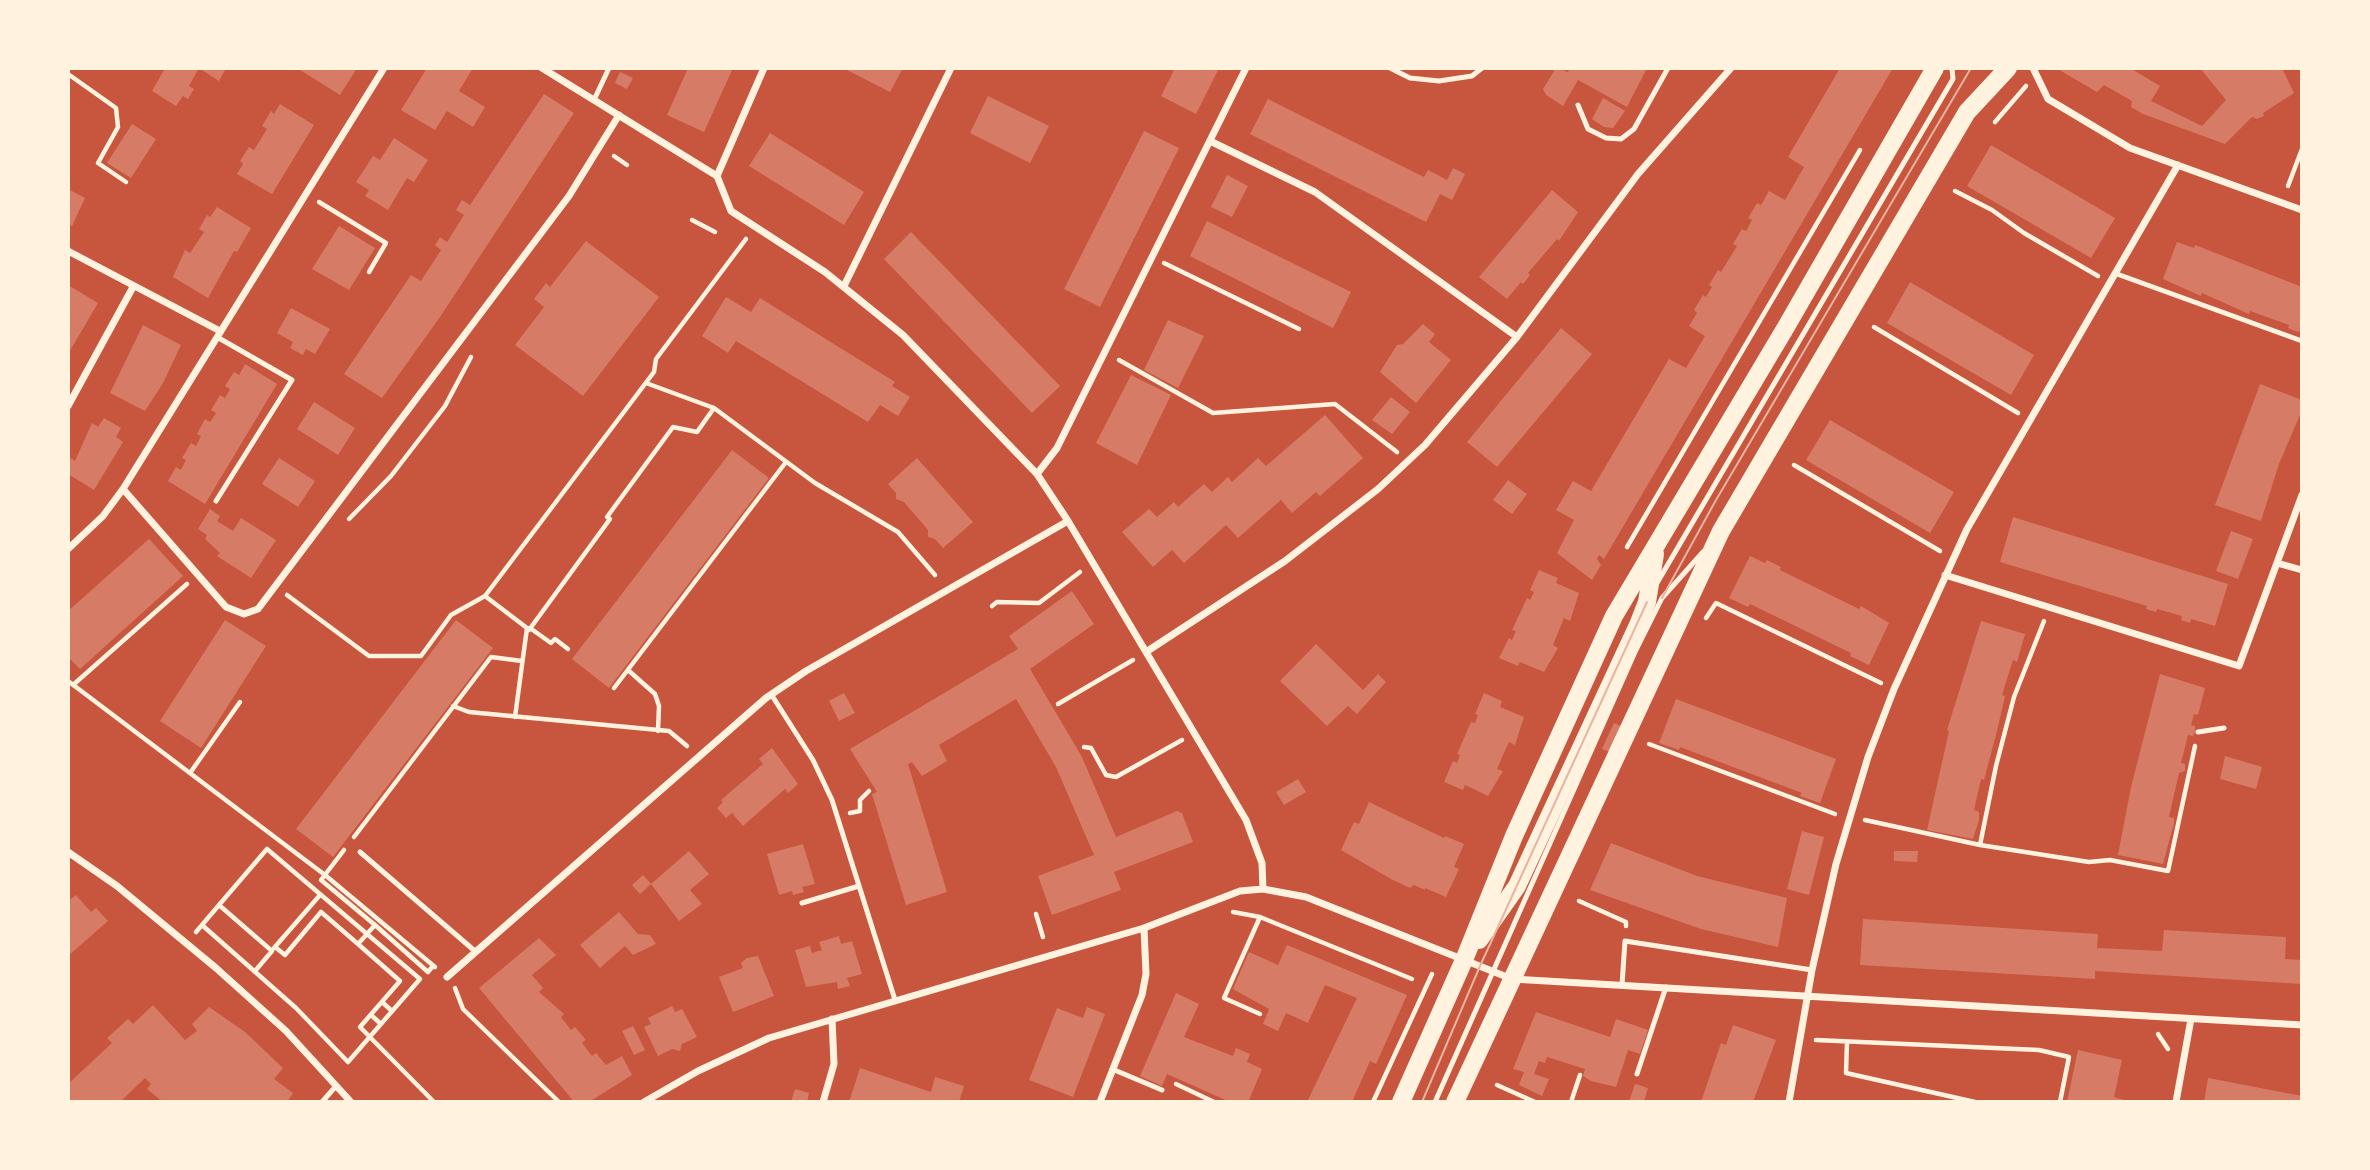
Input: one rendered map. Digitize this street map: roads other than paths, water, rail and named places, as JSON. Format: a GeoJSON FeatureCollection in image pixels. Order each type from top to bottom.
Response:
{"type":"FeatureCollection","features":[{"type":"Feature","properties":{"kind":"main road"},"geometry":{"type":"LineString","coordinates":[[1401,1102],[1464,960],[1514,836],[1614,616],[1935,68]]}},
{"type":"Feature","properties":{"kind":"main road"},"geometry":{"type":"LineString","coordinates":[[1455,1102],[1721,531],[1967,112],[2008,68]]}},
{"type":"Feature","properties":{"kind":"main road"},"geometry":{"type":"LineString","coordinates":[[1464,960],[1517,886],[1655,600],[1657,545]]}},
{"type":"Feature","properties":{"kind":"street"},"geometry":{"type":"LineString","coordinates":[[68,550],[103,516],[124,489],[384,68]]}},
{"type":"Feature","properties":{"kind":"street"},"geometry":{"type":"LineString","coordinates":[[542,68],[718,176],[728,205],[754,228],[844,286],[917,348],[1037,474],[1068,521],[1252,831],[1262,863],[1263,889]]}},
{"type":"Feature","properties":{"kind":"street"},"geometry":{"type":"LineString","coordinates":[[718,176],[764,68]]}},
{"type":"Feature","properties":{"kind":"street"},"geometry":{"type":"LineString","coordinates":[[844,286],[951,68]]}},
{"type":"Feature","properties":{"kind":"street"},"geometry":{"type":"LineString","coordinates":[[1037,474],[1057,448],[1246,68]]}},
{"type":"Feature","properties":{"kind":"street"},"geometry":{"type":"LineString","coordinates":[[1146,652],[1285,561],[1408,462],[1462,405],[1517,337],[1638,174],[1731,68]]}},
{"type":"Feature","properties":{"kind":"street"},"geometry":{"type":"LineString","coordinates":[[2034,72],[2048,99],[2130,148],[2302,210]]}},
{"type":"Feature","properties":{"kind":"street"},"geometry":{"type":"LineString","coordinates":[[124,489],[226,607],[236,613],[258,609],[569,196],[619,115]]}},
{"type":"Feature","properties":{"kind":"street"},"geometry":{"type":"LineString","coordinates":[[1210,141],[1315,192],[1517,337]]}},
{"type":"Feature","properties":{"kind":"street"},"geometry":{"type":"LineString","coordinates":[[1790,1102],[1812,970],[1849,819],[1894,689],[1952,560],[2178,165]]}},
{"type":"Feature","properties":{"kind":"street"},"geometry":{"type":"LineString","coordinates":[[68,251],[219,334]]}},
{"type":"Feature","properties":{"kind":"street"},"geometry":{"type":"LineString","coordinates":[[68,406],[133,287]]}},
{"type":"Feature","properties":{"kind":"street"},"geometry":{"type":"LineString","coordinates":[[1945,575],[2239,666],[2302,495]]}},
{"type":"Feature","properties":{"kind":"street"},"geometry":{"type":"LineString","coordinates":[[447,977],[771,694],[806,671],[1068,521]]}},
{"type":"Feature","properties":{"kind":"street"},"geometry":{"type":"LineString","coordinates":[[2277,563],[2302,570]]}},
{"type":"Feature","properties":{"kind":"street"},"geometry":{"type":"LineString","coordinates":[[69,854],[187,944],[286,1031],[351,1102]]}},
{"type":"Feature","properties":{"kind":"street"},"geometry":{"type":"LineString","coordinates":[[644,1102],[748,1047],[895,1000],[1144,929],[1227,895],[1263,889],[1306,897],[1512,979],[2302,1025]]}},
{"type":"Feature","properties":{"kind":"street"},"geometry":{"type":"LineString","coordinates":[[1100,1102],[1144,985],[1144,929]]}},
{"type":"Feature","properties":{"kind":"street"},"geometry":{"type":"LineString","coordinates":[[823,1102],[834,1064],[832,1019]]}},
{"type":"Feature","properties":{"kind":"street"},"geometry":{"type":"LineString","coordinates":[[2176,1102],[2191,1019]]}},
{"type":"Feature","properties":{"kind":"lane"},"geometry":{"type":"LineString","coordinates":[[594,100],[609,68]]}},
{"type":"Feature","properties":{"kind":"lane"},"geometry":{"type":"LineString","coordinates":[[1390,68],[1410,78],[1439,81],[1472,76],[1482,68]]}},
{"type":"Feature","properties":{"kind":"lane"},"geometry":{"type":"LineString","coordinates":[[1578,106],[1588,129],[1606,138],[1621,139],[1634,129],[1668,68]]}},
{"type":"Feature","properties":{"kind":"lane"},"geometry":{"type":"LineString","coordinates":[[1435,1102],[1655,600],[1953,79],[1952,68]]}},
{"type":"Feature","properties":{"kind":"lane"},"geometry":{"type":"LineString","coordinates":[[2117,274],[2302,341]]}},
{"type":"Feature","properties":{"kind":"lane"},"geometry":{"type":"LineString","coordinates":[[216,501],[292,380],[219,334]]}},
{"type":"Feature","properties":{"kind":"lane"},"geometry":{"type":"LineString","coordinates":[[1655,600],[1721,531]]}},
{"type":"Feature","properties":{"kind":"lane"},"geometry":{"type":"LineString","coordinates":[[771,694],[813,760],[832,800],[895,1000]]}},
{"type":"Feature","properties":{"kind":"lane"},"geometry":{"type":"LineString","coordinates":[[2198,732],[2224,728]]}},
{"type":"Feature","properties":{"kind":"lane"},"geometry":{"type":"LineString","coordinates":[[360,852],[476,952]]}},
{"type":"Feature","properties":{"kind":"lane"},"geometry":{"type":"LineString","coordinates":[[802,903],[859,886]]}},
{"type":"Feature","properties":{"kind":"lane"},"geometry":{"type":"LineString","coordinates":[[1622,985],[1625,941],[1812,970]]}},
{"type":"Feature","properties":{"kind":"lane"},"geometry":{"type":"LineString","coordinates":[[1637,1074],[1666,988]]}},
{"type":"Feature","properties":{"kind":"lane"},"geometry":{"type":"LineString","coordinates":[[1112,1069],[1163,1090]]}},
{"type":"Feature","properties":{"kind":"lane"},"geometry":{"type":"LineString","coordinates":[[322,1102],[336,1086]]}},
{"type":"Feature","properties":{"kind":"tram line"},"geometry":{"type":"LineString","coordinates":[[1662,598],[1716,500],[1971,68]]}},
{"type":"Feature","properties":{"kind":"tram line"},"geometry":{"type":"LineString","coordinates":[[1422,1102],[1480,966],[1647,602]]}}]}
